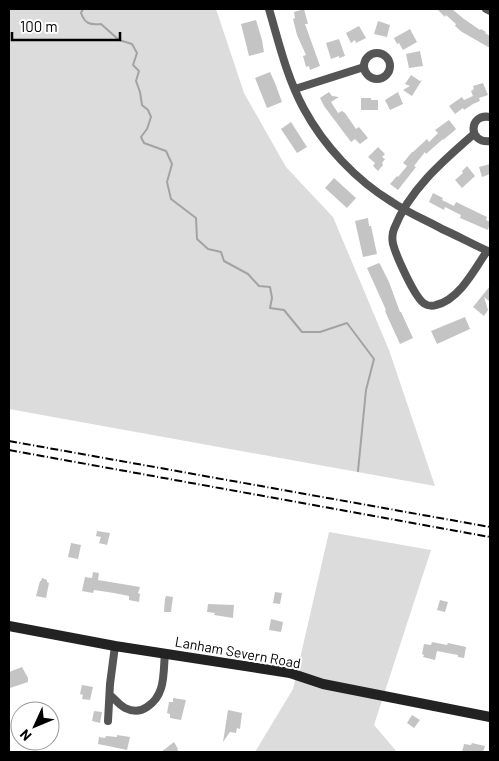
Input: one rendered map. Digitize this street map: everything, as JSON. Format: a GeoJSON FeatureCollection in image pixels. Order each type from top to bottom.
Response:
{"type":"FeatureCollection","features":[{"type":"Feature","properties":{"kind":"main road","name":"Lanham Severn Road"},"geometry":{"type":"LineString","coordinates":[[9,626],[115,646],[290,673],[323,684],[490,717]]}},
{"type":"Feature","properties":{"kind":"street"},"geometry":{"type":"LineString","coordinates":[[269,9],[282,54],[302,106],[313,125],[334,152],[375,191],[404,209],[489,251],[457,293],[443,302],[429,306],[420,300],[414,291],[394,246],[393,231],[404,209],[425,180],[445,159],[474,134]]}},
{"type":"Feature","properties":{"kind":"street"},"geometry":{"type":"LineString","coordinates":[[486,9],[490,11]]}},
{"type":"Feature","properties":{"kind":"street"},"geometry":{"type":"LineString","coordinates":[[295,89],[364,67]]}},
{"type":"Feature","properties":{"kind":"street"},"geometry":{"type":"LineString","coordinates":[[490,117],[485,116],[478,119],[474,126],[474,134],[480,140],[483,142],[490,141]]}},
{"type":"Feature","properties":{"kind":"street"},"geometry":{"type":"LineString","coordinates":[[108,721],[115,646]]}},
{"type":"Feature","properties":{"kind":"street"},"geometry":{"type":"LineString","coordinates":[[110,695],[122,706],[132,711],[142,710],[152,703],[160,694],[162,687],[165,653]]}},
{"type":"Feature","properties":{"kind":"shaded area"},"geometry":{"type":"Polygon","coordinates":[[[9,9],[216,9],[244,93],[286,167],[333,217],[389,350],[435,486],[9,409],[9,9]]]}},
{"type":"Feature","properties":{"kind":"shaded area"},"geometry":{"type":"Polygon","coordinates":[[[329,532],[431,550],[374,725],[397,752],[255,752],[293,689],[329,532]]]}},
{"type":"Feature","properties":{"kind":"building"},"geometry":{"type":"Polygon","coordinates":[[[304,9],[308,24],[305,24],[320,66],[310,70],[309,66],[306,67],[303,56],[306,55],[297,35],[293,19],[295,18],[294,12],[304,9]]]}},
{"type":"Feature","properties":{"kind":"building"},"geometry":{"type":"Polygon","coordinates":[[[437,9],[452,9],[480,30],[486,32],[490,36],[490,48],[462,32],[455,26],[456,24],[437,9]]]}},
{"type":"Feature","properties":{"kind":"building"},"geometry":{"type":"Polygon","coordinates":[[[256,20],[264,52],[249,56],[241,24],[256,20]]]}},
{"type":"Feature","properties":{"kind":"building"},"geometry":{"type":"Polygon","coordinates":[[[378,21],[390,25],[387,37],[374,34],[378,21]]]}},
{"type":"Feature","properties":{"kind":"building"},"geometry":{"type":"Polygon","coordinates":[[[359,26],[366,38],[356,43],[355,40],[351,43],[346,33],[359,26]]]}},
{"type":"Feature","properties":{"kind":"building"},"geometry":{"type":"Polygon","coordinates":[[[410,29],[417,42],[403,50],[394,38],[410,29]]]}},
{"type":"Feature","properties":{"kind":"building"},"geometry":{"type":"Polygon","coordinates":[[[339,39],[345,56],[331,59],[326,43],[339,39]]]}},
{"type":"Feature","properties":{"kind":"building"},"geometry":{"type":"Polygon","coordinates":[[[420,51],[423,66],[409,68],[406,54],[420,51]]]}},
{"type":"Feature","properties":{"kind":"building"},"geometry":{"type":"Polygon","coordinates":[[[270,72],[282,102],[267,108],[255,78],[270,72]]]}},
{"type":"Feature","properties":{"kind":"building"},"geometry":{"type":"Polygon","coordinates":[[[411,75],[420,81],[422,80],[412,96],[403,90],[410,86],[405,84],[411,75]]]}},
{"type":"Feature","properties":{"kind":"building"},"geometry":{"type":"Polygon","coordinates":[[[483,83],[488,95],[479,98],[480,101],[464,110],[463,108],[455,114],[449,106],[462,97],[464,100],[473,96],[471,91],[474,89],[473,86],[483,83]]]}},
{"type":"Feature","properties":{"kind":"building"},"geometry":{"type":"Polygon","coordinates":[[[329,92],[332,96],[339,97],[331,102],[338,113],[342,111],[345,113],[356,129],[359,127],[368,138],[360,144],[355,139],[351,142],[324,106],[320,98],[329,92]]]}},
{"type":"Feature","properties":{"kind":"building"},"geometry":{"type":"Polygon","coordinates":[[[398,92],[403,104],[390,110],[385,100],[398,92]]]}},
{"type":"Feature","properties":{"kind":"building"},"geometry":{"type":"Polygon","coordinates":[[[361,98],[378,100],[378,110],[361,110],[361,98]]]}},
{"type":"Feature","properties":{"kind":"building"},"geometry":{"type":"Polygon","coordinates":[[[449,120],[456,129],[426,154],[425,152],[398,190],[390,184],[407,166],[403,163],[412,152],[427,139],[429,142],[438,133],[435,130],[449,120]]]}},
{"type":"Feature","properties":{"kind":"building"},"geometry":{"type":"Polygon","coordinates":[[[291,122],[307,147],[297,153],[281,129],[291,122]]]}},
{"type":"Feature","properties":{"kind":"building"},"geometry":{"type":"Polygon","coordinates":[[[378,147],[385,154],[382,157],[385,159],[378,171],[373,166],[375,163],[368,157],[378,147]]]}},
{"type":"Feature","properties":{"kind":"building"},"geometry":{"type":"Polygon","coordinates":[[[490,164],[490,174],[482,177],[479,167],[490,164]]]}},
{"type":"Feature","properties":{"kind":"building"},"geometry":{"type":"Polygon","coordinates":[[[467,166],[475,176],[462,188],[455,180],[463,173],[462,171],[467,166]]]}},
{"type":"Feature","properties":{"kind":"building"},"geometry":{"type":"Polygon","coordinates":[[[334,178],[356,198],[347,208],[325,188],[334,178]]]}},
{"type":"Feature","properties":{"kind":"building"},"geometry":{"type":"Polygon","coordinates":[[[433,193],[454,206],[456,202],[487,217],[486,220],[490,222],[488,230],[460,218],[461,215],[445,207],[444,210],[429,202],[433,193]]]}},
{"type":"Feature","properties":{"kind":"building"},"geometry":{"type":"Polygon","coordinates":[[[368,218],[377,254],[363,257],[355,221],[368,218]]]}},
{"type":"Feature","properties":{"kind":"building"},"geometry":{"type":"Polygon","coordinates":[[[379,263],[413,338],[400,344],[367,268],[379,263]]]}},
{"type":"Feature","properties":{"kind":"building"},"geometry":{"type":"Polygon","coordinates":[[[490,286],[490,302],[484,297],[488,310],[484,316],[473,307],[490,286]]]}},
{"type":"Feature","properties":{"kind":"building"},"geometry":{"type":"Polygon","coordinates":[[[465,317],[470,329],[437,344],[431,331],[465,317]]]}},
{"type":"Feature","properties":{"kind":"building"},"geometry":{"type":"Polygon","coordinates":[[[97,531],[110,533],[107,545],[99,543],[101,537],[96,536],[97,531]]]}},
{"type":"Feature","properties":{"kind":"building"},"geometry":{"type":"Polygon","coordinates":[[[71,543],[81,545],[78,559],[68,557],[71,543]]]}},
{"type":"Feature","properties":{"kind":"building"},"geometry":{"type":"Polygon","coordinates":[[[93,572],[99,573],[98,580],[140,587],[138,593],[140,594],[139,602],[129,600],[129,596],[114,593],[94,590],[93,593],[82,591],[85,577],[92,578],[93,572]]]}},
{"type":"Feature","properties":{"kind":"building"},"geometry":{"type":"Polygon","coordinates":[[[42,578],[49,583],[46,598],[36,596],[42,578]]]}},
{"type":"Feature","properties":{"kind":"building"},"geometry":{"type":"Polygon","coordinates":[[[275,592],[282,593],[280,604],[273,603],[275,592]]]}},
{"type":"Feature","properties":{"kind":"building"},"geometry":{"type":"Polygon","coordinates":[[[166,596],[173,597],[171,612],[164,612],[166,596]]]}},
{"type":"Feature","properties":{"kind":"building"},"geometry":{"type":"Polygon","coordinates":[[[440,600],[448,602],[445,612],[437,610],[440,600]]]}},
{"type":"Feature","properties":{"kind":"building"},"geometry":{"type":"Polygon","coordinates":[[[208,604],[234,605],[233,618],[207,612],[208,604]]]}},
{"type":"Feature","properties":{"kind":"building"},"geometry":{"type":"Polygon","coordinates":[[[271,619],[283,622],[281,632],[269,630],[271,619]]]}},
{"type":"Feature","properties":{"kind":"building"},"geometry":{"type":"Polygon","coordinates":[[[432,642],[466,647],[464,658],[437,651],[435,660],[423,657],[424,644],[431,645],[432,642]]]}},
{"type":"Feature","properties":{"kind":"building"},"geometry":{"type":"Polygon","coordinates":[[[22,667],[28,682],[10,688],[9,672],[22,667]]]}},
{"type":"Feature","properties":{"kind":"building"},"geometry":{"type":"Polygon","coordinates":[[[82,685],[93,687],[90,700],[82,699],[83,695],[80,694],[82,685]]]}},
{"type":"Feature","properties":{"kind":"building"},"geometry":{"type":"Polygon","coordinates":[[[173,698],[186,700],[181,720],[170,718],[170,714],[167,713],[169,702],[173,702],[173,698]]]}},
{"type":"Feature","properties":{"kind":"building"},"geometry":{"type":"Polygon","coordinates":[[[228,710],[242,713],[240,729],[237,728],[236,733],[230,732],[223,742],[228,710]]]}},
{"type":"Feature","properties":{"kind":"building"},"geometry":{"type":"Polygon","coordinates":[[[94,711],[102,712],[100,723],[92,721],[94,711]]]}},
{"type":"Feature","properties":{"kind":"building"},"geometry":{"type":"Polygon","coordinates":[[[412,715],[420,720],[414,728],[407,723],[412,715]]]}},
{"type":"Feature","properties":{"kind":"building"},"geometry":{"type":"Polygon","coordinates":[[[117,735],[130,737],[127,750],[98,744],[99,737],[117,737],[117,735]]]}},
{"type":"Feature","properties":{"kind":"building"},"geometry":{"type":"Polygon","coordinates":[[[174,742],[179,752],[161,752],[174,742]]]}},
{"type":"Feature","properties":{"kind":"building"},"geometry":{"type":"Polygon","coordinates":[[[472,743],[485,746],[483,752],[462,752],[464,744],[471,745],[472,743]]]}},
{"type":"Feature","properties":{"kind":"waterway"},"geometry":{"type":"LineString","coordinates":[[83,9],[81,13],[86,22],[101,24],[119,40],[132,44],[137,53],[133,65],[139,71],[136,81],[142,105],[148,110],[151,117],[147,129],[141,137],[144,143],[166,151],[172,164],[167,182],[171,199],[196,218],[197,239],[208,249],[221,252],[224,261],[248,274],[259,286],[270,287],[272,298],[270,308],[284,310],[302,332],[320,332],[347,323],[374,359],[366,390],[358,471]]}},
{"type":"Feature","properties":{"kind":"railway"},"geometry":{"type":"LineString","coordinates":[[9,441],[490,527]]}},
{"type":"Feature","properties":{"kind":"railway"},"geometry":{"type":"LineString","coordinates":[[9,450],[490,537]]}}]}
